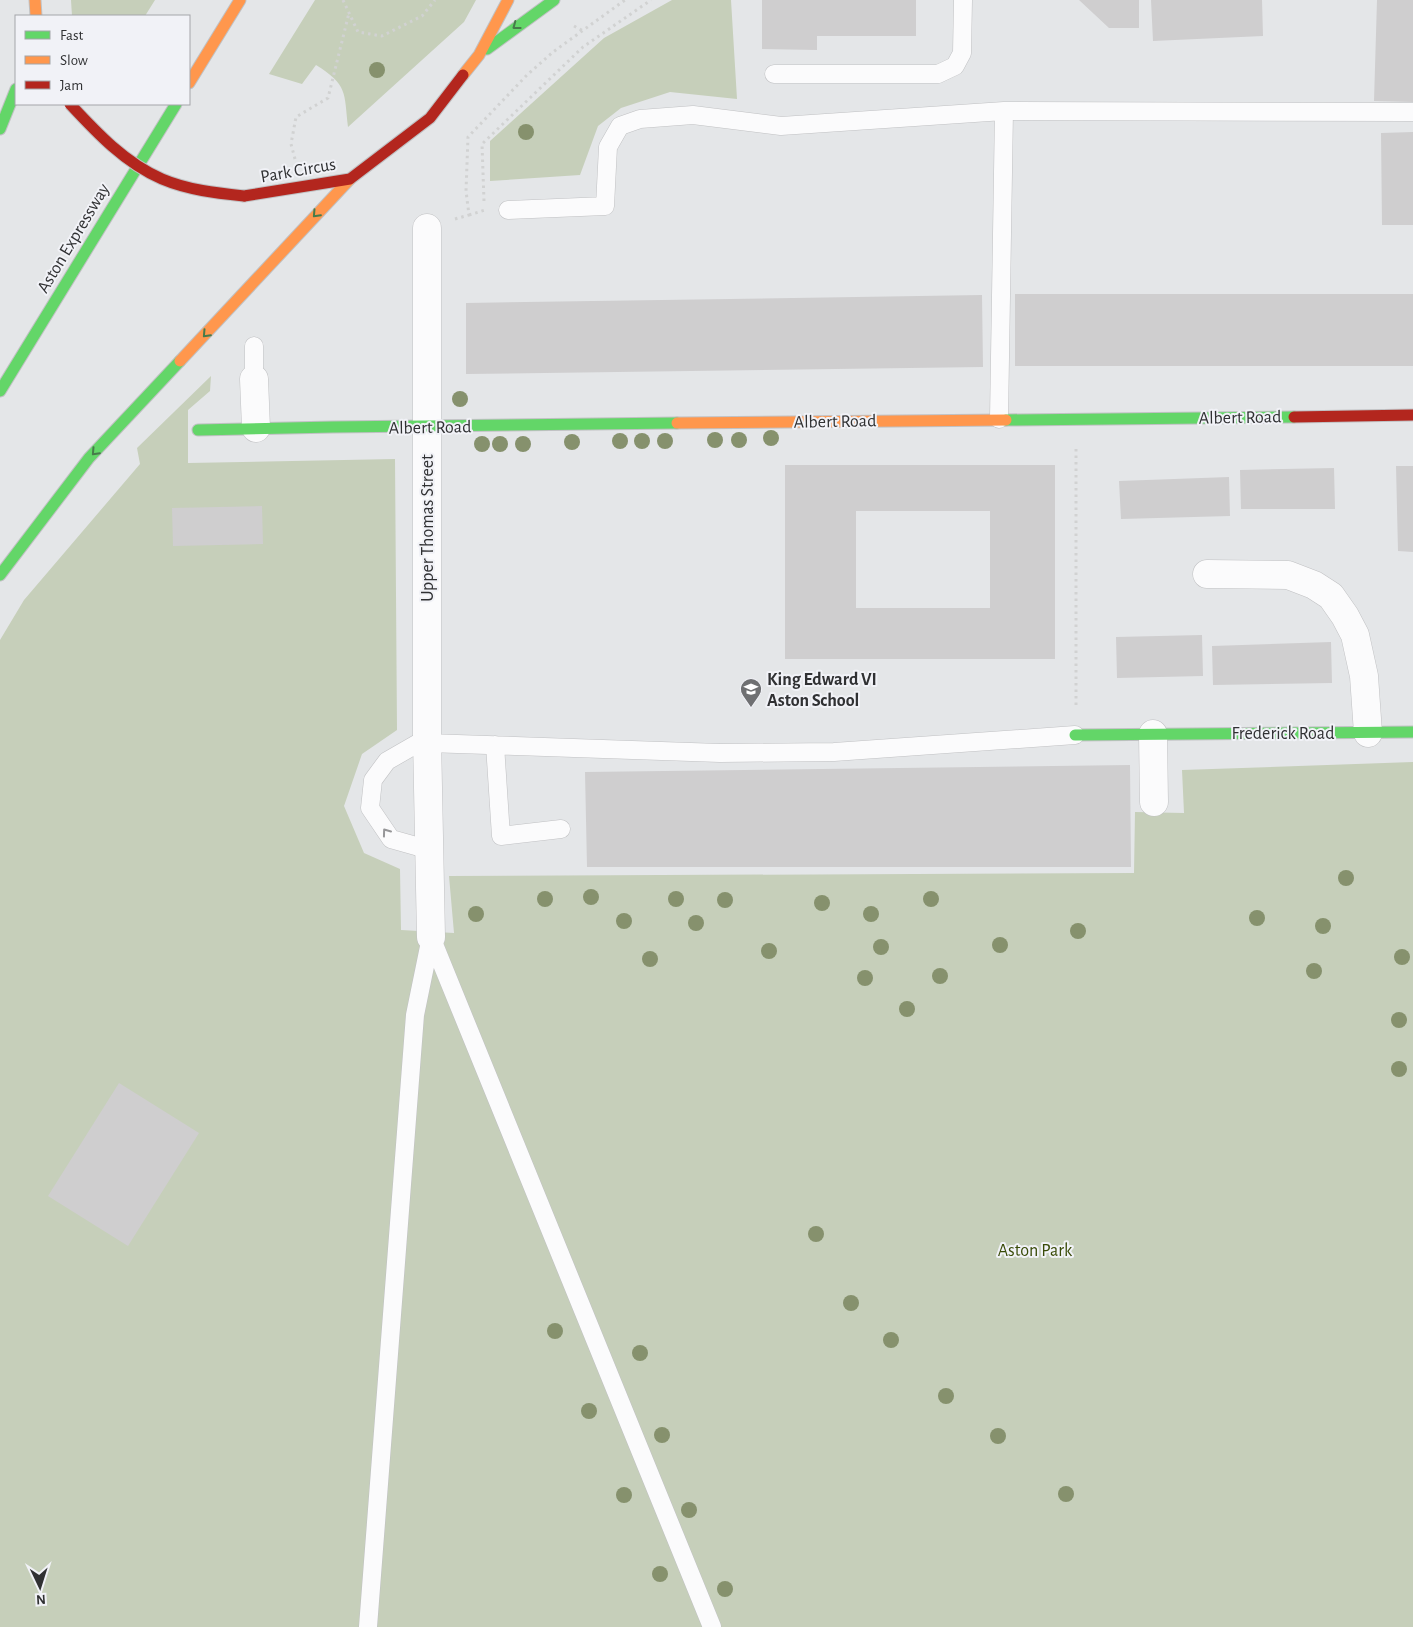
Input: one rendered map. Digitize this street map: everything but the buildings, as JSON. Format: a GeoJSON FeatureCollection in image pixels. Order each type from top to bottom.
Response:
{"type":"FeatureCollection","features":[{"type":"Feature","properties":{"kind":"main road"},"geometry":{"type":"LineString","coordinates":[[35,0],[36,15]]}},
{"type":"Feature","properties":{"kind":"main road"},"geometry":{"type":"LineString","coordinates":[[190,81],[240,0]]}},
{"type":"Feature","properties":{"kind":"main road","name":"Park Circus"},"geometry":{"type":"LineString","coordinates":[[71,105],[95,131],[126,157],[150,174],[178,185],[210,193],[244,196],[350,179],[430,118],[479,54],[508,0]]}},
{"type":"Feature","properties":{"kind":"main road"},"geometry":{"type":"LineString","coordinates":[[479,54],[554,0]]}},
{"type":"Feature","properties":{"kind":"main road"},"geometry":{"type":"LineString","coordinates":[[0,129],[15,92]]}},
{"type":"Feature","properties":{"kind":"main road","name":"Aston Expressway"},"geometry":{"type":"LineString","coordinates":[[0,391],[175,105]]}},
{"type":"Feature","properties":{"kind":"main road"},"geometry":{"type":"LineString","coordinates":[[0,575],[88,458],[350,179]]}},
{"type":"Feature","properties":{"kind":"main road","name":"Albert Road"},"geometry":{"type":"LineString","coordinates":[[198,430],[1413,415]]}},
{"type":"Feature","properties":{"kind":"main road","name":"Frederick Road"},"geometry":{"type":"LineString","coordinates":[[1075,736],[1413,732]]}},
{"type":"Feature","properties":{"kind":"street","name":"Upper Thomas Street"},"geometry":{"type":"LineString","coordinates":[[427,228],[427,740],[431,937]]}},
{"type":"Feature","properties":{"kind":"street"},"geometry":{"type":"LineString","coordinates":[[254,378],[256,428]]}},
{"type":"Feature","properties":{"kind":"street"},"geometry":{"type":"LineString","coordinates":[[1207,574],[1288,575],[1314,585],[1331,596],[1355,635],[1364,676],[1368,733]]}},
{"type":"Feature","properties":{"kind":"street"},"geometry":{"type":"LineString","coordinates":[[1153,734],[1154,802]]}},
{"type":"Feature","properties":{"kind":"lane"},"geometry":{"type":"LineString","coordinates":[[774,74],[938,74],[955,66],[962,53],[964,0]]}},
{"type":"Feature","properties":{"kind":"lane"},"geometry":{"type":"LineString","coordinates":[[508,210],[605,206],[608,147],[620,126],[640,119],[693,115],[781,126],[1004,111],[1413,112]]}},
{"type":"Feature","properties":{"kind":"lane"},"geometry":{"type":"LineString","coordinates":[[999,419],[1004,111]]}},
{"type":"Feature","properties":{"kind":"lane"},"geometry":{"type":"LineString","coordinates":[[254,346],[254,378]]}},
{"type":"Feature","properties":{"kind":"lane"},"geometry":{"type":"LineString","coordinates":[[430,850],[391,838],[370,808],[373,780],[387,761],[427,740],[495,745],[720,752],[834,752],[1075,736]]}},
{"type":"Feature","properties":{"kind":"lane"},"geometry":{"type":"LineString","coordinates":[[495,745],[501,836],[561,829]]}},
{"type":"Feature","properties":{"kind":"lane"},"geometry":{"type":"LineString","coordinates":[[368,1627],[415,1016],[431,937]]}},
{"type":"Feature","properties":{"kind":"lane"},"geometry":{"type":"LineString","coordinates":[[431,937],[712,1627]]}},
{"type":"Feature","properties":{"kind":"path"},"geometry":{"type":"LineString","coordinates":[[343,0],[358,32],[382,36],[422,16],[434,0]]}},
{"type":"Feature","properties":{"kind":"path"},"geometry":{"type":"LineString","coordinates":[[466,191],[468,137],[527,75],[553,52],[625,0]]}},
{"type":"Feature","properties":{"kind":"path"},"geometry":{"type":"LineString","coordinates":[[484,210],[482,144],[583,47],[651,0]]}},
{"type":"Feature","properties":{"kind":"path"},"geometry":{"type":"LineString","coordinates":[[295,160],[290,144],[296,117],[328,98],[349,13]]}},
{"type":"Feature","properties":{"kind":"path"},"geometry":{"type":"LineString","coordinates":[[574,26],[583,31]]}},
{"type":"Feature","properties":{"kind":"path"},"geometry":{"type":"LineString","coordinates":[[1075,736],[1076,419]]}},
{"type":"Feature","properties":{"kind":"green space"},"geometry":{"type":"Polygon","coordinates":[[[71,0],[155,0],[146,15],[72,15],[71,0]]]}},
{"type":"Feature","properties":{"kind":"green space"},"geometry":{"type":"Polygon","coordinates":[[[315,0],[476,0],[464,22],[348,127],[345,97],[339,84],[316,65],[302,84],[269,74],[315,0]]]}},
{"type":"Feature","properties":{"kind":"green space"},"geometry":{"type":"Polygon","coordinates":[[[672,0],[731,0],[737,99],[670,92],[621,108],[598,126],[580,175],[490,181],[490,141],[604,38],[672,0]]]}},
{"type":"Feature","properties":{"kind":"green space","name":"Aston Park"},"geometry":{"type":"Polygon","coordinates":[[[211,376],[210,391],[188,410],[188,463],[395,459],[397,730],[362,754],[344,806],[364,853],[400,869],[401,930],[454,933],[449,876],[1134,873],[1135,812],[1184,813],[1182,770],[1413,762],[1413,1627],[0,1627],[0,640],[24,600],[140,464],[137,448],[211,376]]]}},
{"type":"Feature","properties":{"kind":"traffic: fast"},"geometry":{"type":"LineString","coordinates":[[487,49],[554,0]]}},
{"type":"Feature","properties":{"kind":"traffic: fast"},"geometry":{"type":"LineString","coordinates":[[0,129],[15,92]]}},
{"type":"Feature","properties":{"kind":"traffic: fast"},"geometry":{"type":"LineString","coordinates":[[0,391],[175,105]]}},
{"type":"Feature","properties":{"kind":"traffic: fast"},"geometry":{"type":"LineString","coordinates":[[0,575],[89,458],[180,361]]}},
{"type":"Feature","properties":{"kind":"traffic: fast"},"geometry":{"type":"LineString","coordinates":[[1006,420],[1294,417]]}},
{"type":"Feature","properties":{"kind":"traffic: fast"},"geometry":{"type":"LineString","coordinates":[[198,430],[677,423]]}},
{"type":"Feature","properties":{"kind":"traffic: fast"},"geometry":{"type":"LineString","coordinates":[[1075,735],[1413,732]]}},
{"type":"Feature","properties":{"kind":"traffic: slow"},"geometry":{"type":"LineString","coordinates":[[35,0],[36,15]]}},
{"type":"Feature","properties":{"kind":"traffic: slow"},"geometry":{"type":"LineString","coordinates":[[190,81],[240,0]]}},
{"type":"Feature","properties":{"kind":"traffic: slow"},"geometry":{"type":"LineString","coordinates":[[463,75],[479,55],[508,0]]}},
{"type":"Feature","properties":{"kind":"traffic: slow"},"geometry":{"type":"LineString","coordinates":[[180,361],[350,179]]}},
{"type":"Feature","properties":{"kind":"traffic: slow"},"geometry":{"type":"LineString","coordinates":[[677,423],[1006,420]]}},
{"type":"Feature","properties":{"kind":"traffic: jam"},"geometry":{"type":"LineString","coordinates":[[244,196],[350,179],[430,118],[463,75]]}},
{"type":"Feature","properties":{"kind":"traffic: jam"},"geometry":{"type":"LineString","coordinates":[[71,105],[124,156],[162,179],[192,188],[244,196]]}},
{"type":"Feature","properties":{"kind":"traffic: jam"},"geometry":{"type":"LineString","coordinates":[[1294,417],[1413,415]]}},
{"type":"Feature","properties":{"kind":"place","name":"King Edward VI Aston School"},"geometry":{"type":"Point","coordinates":[751,708]}}]}
